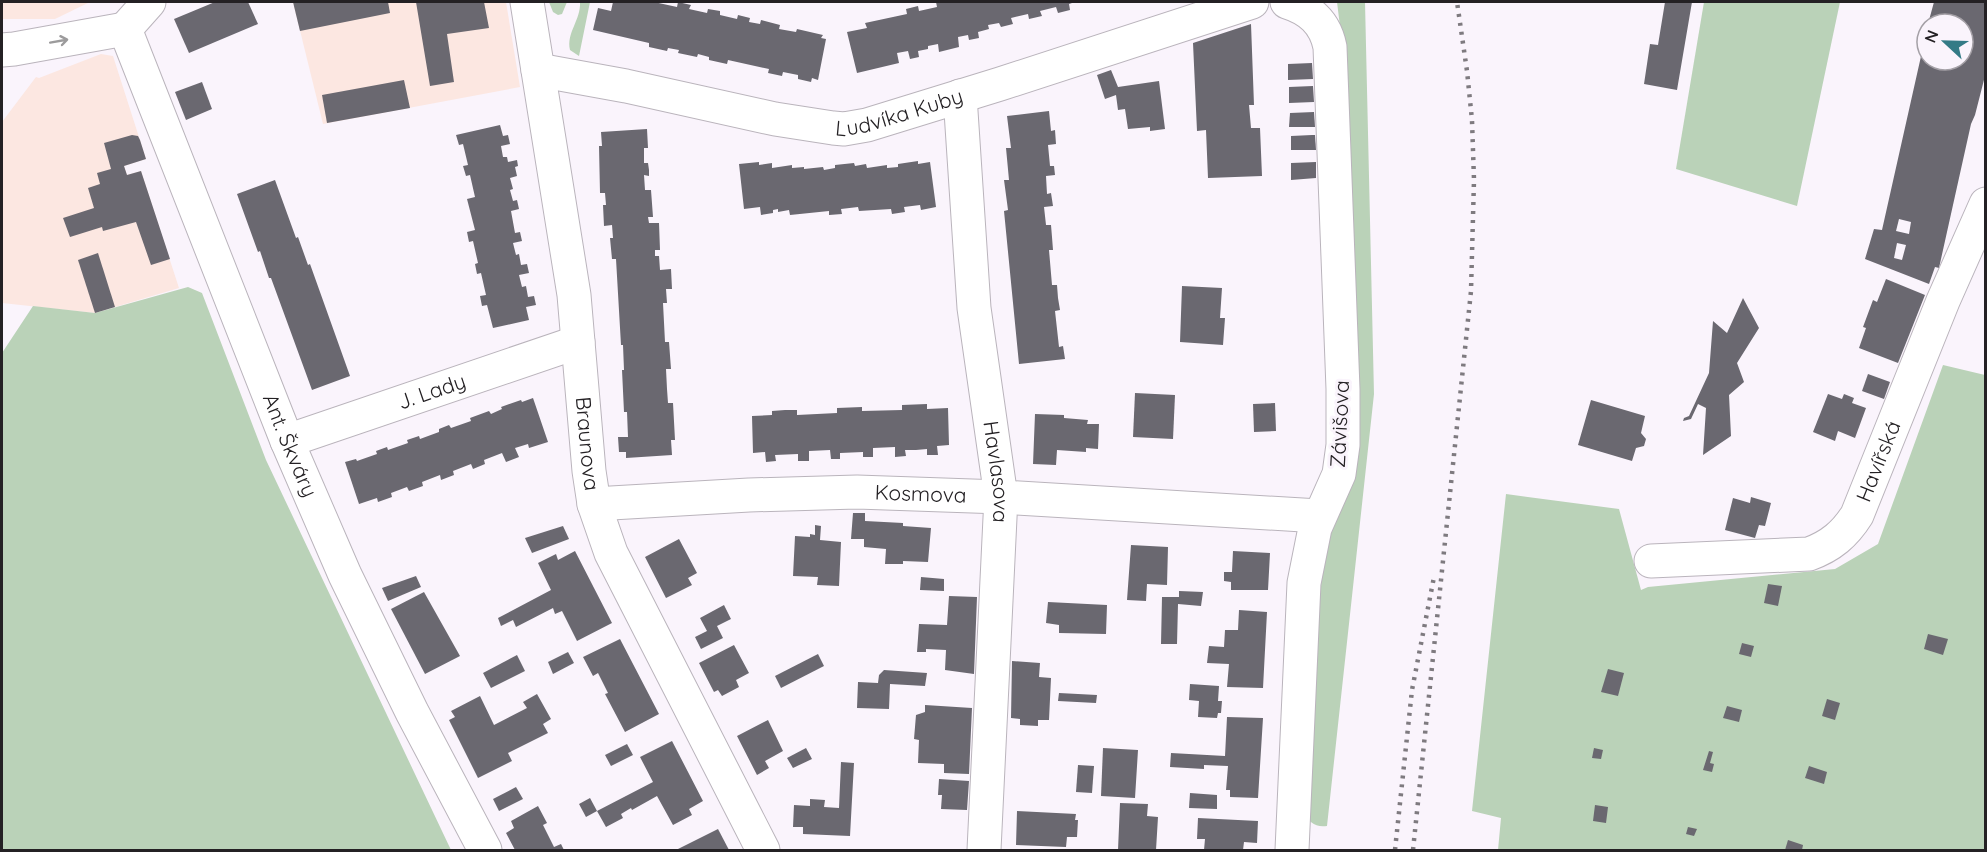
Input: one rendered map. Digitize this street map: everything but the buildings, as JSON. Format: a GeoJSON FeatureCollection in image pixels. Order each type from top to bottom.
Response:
{"type":"FeatureCollection","features":[{"type":"Feature","properties":{"kind":"street"},"geometry":{"type":"LineString","coordinates":[[2,50],[125,29],[149,2]]}},
{"type":"Feature","properties":{"kind":"street","name":"Braunova"},"geometry":{"type":"LineString","coordinates":[[527,2],[574,295],[585,444],[594,504],[611,553],[763,850]]}},
{"type":"Feature","properties":{"kind":"street","name":"Ludvíka Kuby"},"geometry":{"type":"LineString","coordinates":[[538,70],[626,86],[775,119],[833,128],[867,125],[1251,2]]}},
{"type":"Feature","properties":{"kind":"street","name":"Závišova"},"geometry":{"type":"LineString","coordinates":[[1292,3],[1313,15],[1326,33],[1330,47],[1343,389],[1343,438],[1339,474],[1319,516],[1304,583],[1292,850]]}},
{"type":"Feature","properties":{"kind":"street","name":"Ant. Škváry"},"geometry":{"type":"LineString","coordinates":[[125,29],[287,441],[345,575],[417,722],[485,850]]}},
{"type":"Feature","properties":{"kind":"street","name":"Havlasova"},"geometry":{"type":"LineString","coordinates":[[960,96],[974,308],[1001,497],[984,850]]}},
{"type":"Feature","properties":{"kind":"street","name":"Havířská"},"geometry":{"type":"LineString","coordinates":[[1651,561],[1809,554],[1831,544],[1841,536],[1857,515],[1943,301],[1986,204]]}},
{"type":"Feature","properties":{"kind":"street","name":"J. Lady"},"geometry":{"type":"LineString","coordinates":[[287,441],[578,342]]}},
{"type":"Feature","properties":{"kind":"street","name":"Kosmova"},"geometry":{"type":"LineString","coordinates":[[594,504],[749,495],[857,492],[1001,497],[1319,516]]}},
{"type":"Feature","properties":{"kind":"shaded area"},"geometry":{"type":"Polygon","coordinates":[[[2,2],[90,2],[55,19],[2,19],[2,2]]]}},
{"type":"Feature","properties":{"kind":"shaded area"},"geometry":{"type":"Polygon","coordinates":[[[293,2],[506,2],[520,87],[323,124],[293,2]]]}},
{"type":"Feature","properties":{"kind":"shaded area"},"geometry":{"type":"Polygon","coordinates":[[[101,54],[113,56],[146,159],[124,166],[127,175],[141,171],[179,288],[95,313],[2,303],[2,122],[36,77],[39,78],[101,54]]]}},
{"type":"Feature","properties":{"kind":"green space"},"geometry":{"type":"Polygon","coordinates":[[[549,2],[567,2],[562,14],[558,15],[553,12],[549,2]]]}},
{"type":"Feature","properties":{"kind":"green space"},"geometry":{"type":"Polygon","coordinates":[[[580,2],[590,2],[579,56],[570,50],[569,44],[580,2]]]}},
{"type":"Feature","properties":{"kind":"green space"},"geometry":{"type":"Polygon","coordinates":[[[1337,2],[1365,2],[1374,394],[1327,826],[1319,826],[1302,813],[1312,597],[1321,587],[1347,83],[1337,2]]]}},
{"type":"Feature","properties":{"kind":"green space"},"geometry":{"type":"Polygon","coordinates":[[[1704,2],[1840,2],[1797,206],[1676,169],[1704,2]]]}},
{"type":"Feature","properties":{"kind":"green space"},"geometry":{"type":"Polygon","coordinates":[[[188,287],[202,293],[266,460],[451,850],[2,850],[2,353],[33,306],[95,313],[188,287]]]}},
{"type":"Feature","properties":{"kind":"green space"},"geometry":{"type":"Polygon","coordinates":[[[1943,365],[1985,375],[1985,850],[1498,850],[1501,818],[1472,811],[1506,494],[1619,509],[1641,590],[1648,587],[1835,569],[1878,544],[1943,365]]]}},
{"type":"Feature","properties":{"kind":"railway"},"geometry":{"type":"LineString","coordinates":[[1413,850],[1471,291],[1474,180],[1472,120],[1457,2]]}},
{"type":"Feature","properties":{"kind":"railway"},"geometry":{"type":"LineString","coordinates":[[1395,850],[1412,690],[1434,577]]}}]}
